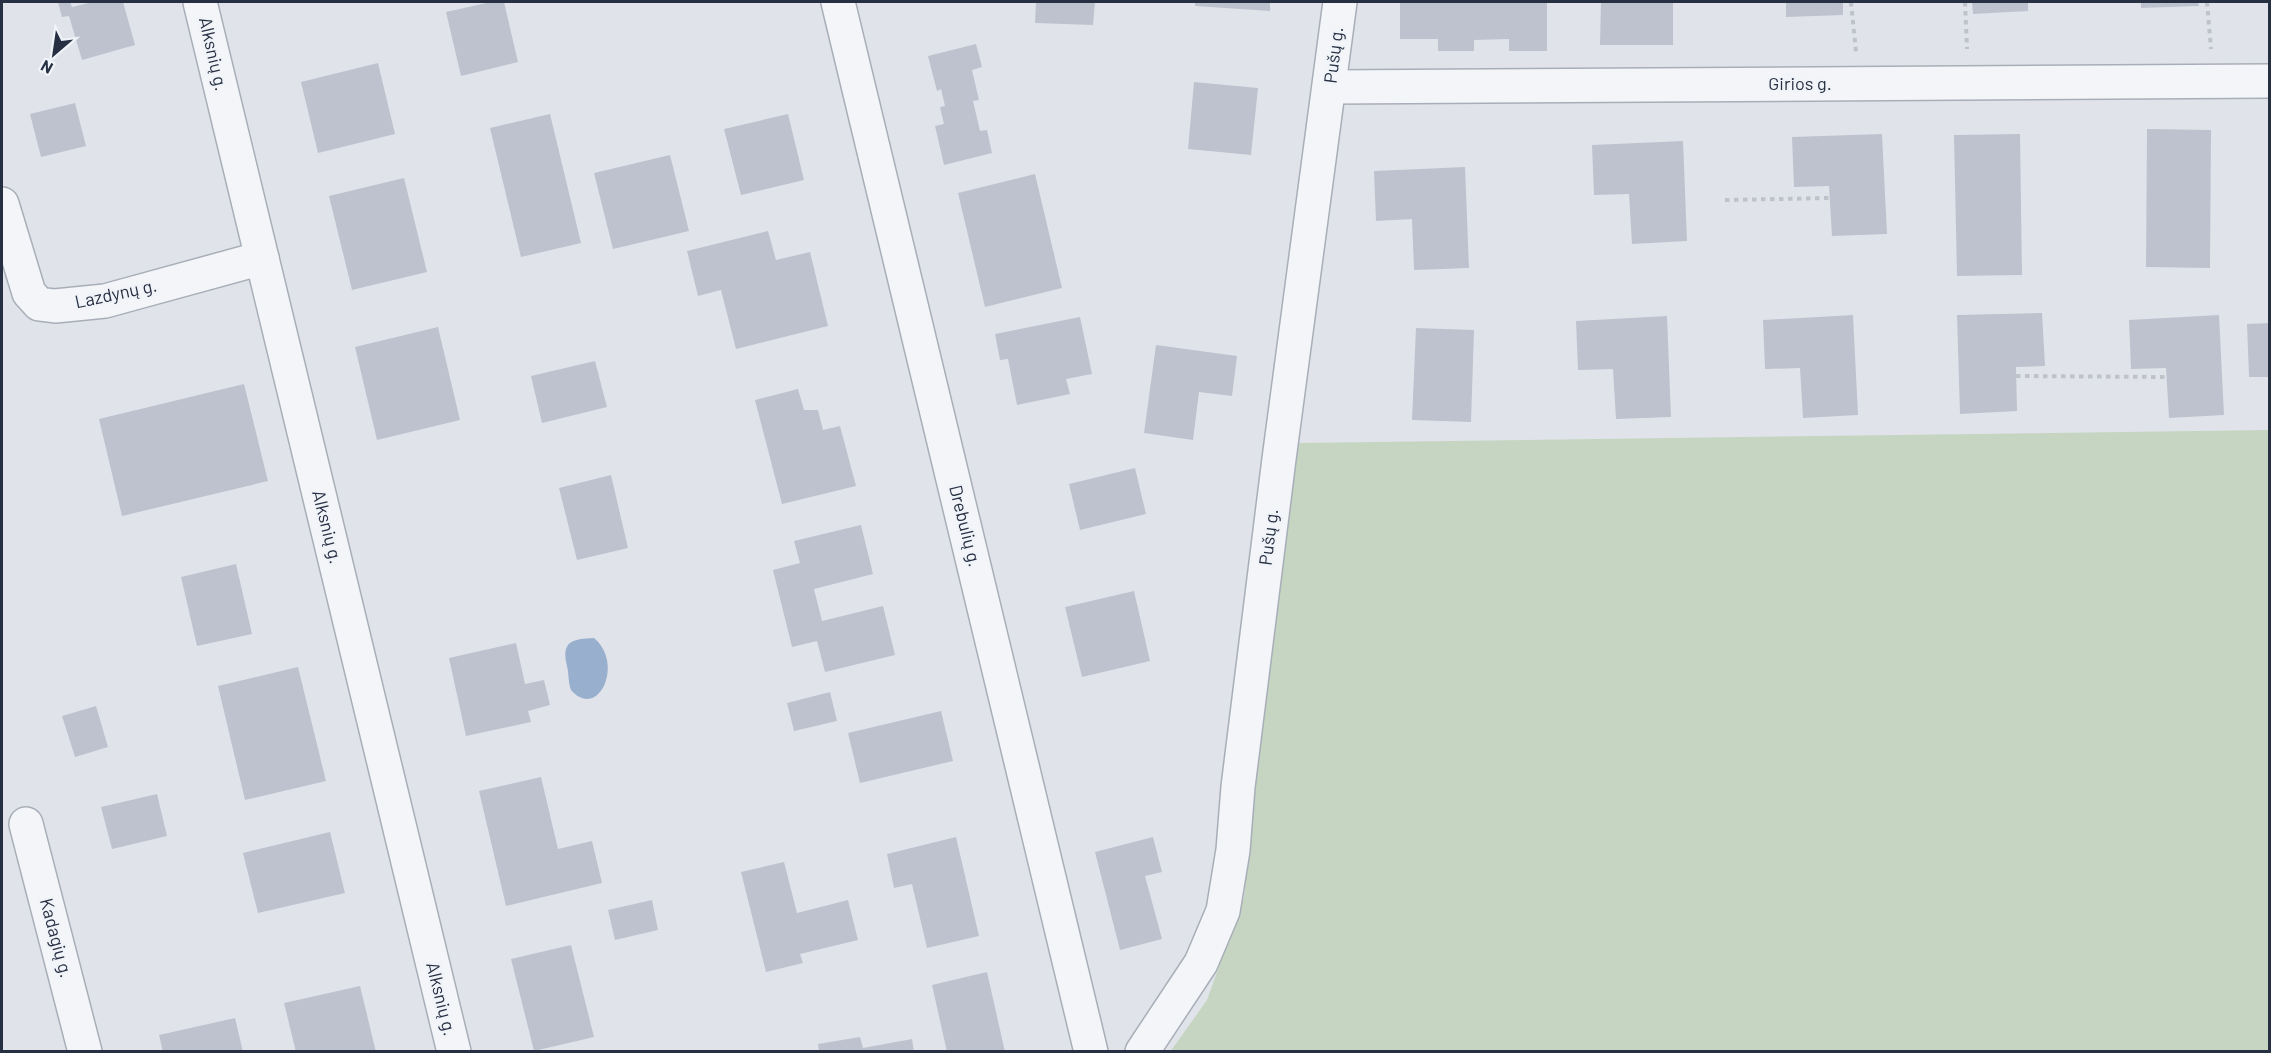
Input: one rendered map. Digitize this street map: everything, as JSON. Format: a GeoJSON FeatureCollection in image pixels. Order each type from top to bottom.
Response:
{"type":"FeatureCollection","features":[{"type":"Feature","properties":{"kind":"street","name":"Alksnių g."},"geometry":{"type":"LineString","coordinates":[[200,2],[454,1052]]}},
{"type":"Feature","properties":{"kind":"street","name":"Drebulių g."},"geometry":{"type":"LineString","coordinates":[[838,2],[1091,1052]]}},
{"type":"Feature","properties":{"kind":"street","name":"Pušų g."},"geometry":{"type":"LineString","coordinates":[[1142,1052],[1201,963],[1223,911],[1233,850],[1238,787],[1279,459],[1341,2]]}},
{"type":"Feature","properties":{"kind":"street","name":"Girios g."},"geometry":{"type":"LineString","coordinates":[[1330,87],[2270,81]]}},
{"type":"Feature","properties":{"kind":"street","name":"Lazdynų g."},"geometry":{"type":"LineString","coordinates":[[2,204],[28,293],[39,304],[55,306],[105,301],[262,258]]}},
{"type":"Feature","properties":{"kind":"street","name":"Kadagių g."},"geometry":{"type":"LineString","coordinates":[[26,824],[85,1052]]}},
{"type":"Feature","properties":{"kind":"path"},"geometry":{"type":"LineString","coordinates":[[1851,2],[1859,84]]}},
{"type":"Feature","properties":{"kind":"path"},"geometry":{"type":"LineString","coordinates":[[1965,2],[1968,83]]}},
{"type":"Feature","properties":{"kind":"path"},"geometry":{"type":"LineString","coordinates":[[2207,2],[2213,82]]}},
{"type":"Feature","properties":{"kind":"path"},"geometry":{"type":"LineString","coordinates":[[1725,200],[1830,198]]}},
{"type":"Feature","properties":{"kind":"path"},"geometry":{"type":"LineString","coordinates":[[2016,376],[2166,377]]}},
{"type":"Feature","properties":{"kind":"green space"},"geometry":{"type":"Polygon","coordinates":[[[2269,430],[2269,1051],[1170,1052],[1207,1000],[1244,897],[1262,724],[1298,443],[2269,430]]]}},
{"type":"Feature","properties":{"kind":"water"},"geometry":{"type":"Polygon","coordinates":[[[594,638],[603,649],[607,661],[607,674],[598,694],[590,699],[581,698],[571,690],[569,684],[567,646],[580,639],[594,638]]]}},
{"type":"Feature","properties":{"kind":"building"},"geometry":{"type":"Polygon","coordinates":[[[58,2],[70,2],[72,7],[93,2],[123,2],[135,45],[82,60],[69,16],[62,17],[58,2]]]}},
{"type":"Feature","properties":{"kind":"building"},"geometry":{"type":"Polygon","coordinates":[[[491,2],[504,2],[518,62],[461,76],[446,12],[491,2]]]}},
{"type":"Feature","properties":{"kind":"building"},"geometry":{"type":"Polygon","coordinates":[[[1036,2],[1095,2],[1093,25],[1035,23],[1036,2]]]}},
{"type":"Feature","properties":{"kind":"building"},"geometry":{"type":"Polygon","coordinates":[[[1195,2],[1270,2],[1270,11],[1195,6],[1195,2]]]}},
{"type":"Feature","properties":{"kind":"building"},"geometry":{"type":"Polygon","coordinates":[[[1400,2],[1547,2],[1547,51],[1509,51],[1509,39],[1474,40],[1474,51],[1438,51],[1438,39],[1400,39],[1400,2]]]}},
{"type":"Feature","properties":{"kind":"building"},"geometry":{"type":"Polygon","coordinates":[[[1601,2],[1673,2],[1673,45],[1600,45],[1601,2]]]}},
{"type":"Feature","properties":{"kind":"building"},"geometry":{"type":"Polygon","coordinates":[[[1786,2],[1843,2],[1843,15],[1786,17],[1786,2]]]}},
{"type":"Feature","properties":{"kind":"building"},"geometry":{"type":"Polygon","coordinates":[[[1972,2],[2028,2],[2028,11],[1973,14],[1972,2]]]}},
{"type":"Feature","properties":{"kind":"building"},"geometry":{"type":"Polygon","coordinates":[[[2141,2],[2198,2],[2199,6],[2141,8],[2141,2]]]}},
{"type":"Feature","properties":{"kind":"building"},"geometry":{"type":"Polygon","coordinates":[[[976,44],[982,67],[972,70],[979,100],[973,101],[980,131],[987,130],[992,153],[944,165],[935,126],[944,124],[940,107],[945,106],[941,89],[937,91],[928,56],[976,44]]]}},
{"type":"Feature","properties":{"kind":"building"},"geometry":{"type":"Polygon","coordinates":[[[378,63],[395,134],[318,153],[301,82],[378,63]]]}},
{"type":"Feature","properties":{"kind":"building"},"geometry":{"type":"Polygon","coordinates":[[[1194,82],[1258,88],[1251,155],[1188,149],[1194,82]]]}},
{"type":"Feature","properties":{"kind":"building"},"geometry":{"type":"Polygon","coordinates":[[[75,103],[86,146],[41,157],[30,114],[75,103]]]}},
{"type":"Feature","properties":{"kind":"building"},"geometry":{"type":"Polygon","coordinates":[[[550,114],[581,243],[521,257],[490,128],[550,114]]]}},
{"type":"Feature","properties":{"kind":"building"},"geometry":{"type":"Polygon","coordinates":[[[788,114],[804,180],[741,195],[724,129],[788,114]]]}},
{"type":"Feature","properties":{"kind":"building"},"geometry":{"type":"Polygon","coordinates":[[[2147,129],[2211,130],[2210,268],[2146,267],[2147,129]]]}},
{"type":"Feature","properties":{"kind":"building"},"geometry":{"type":"Polygon","coordinates":[[[1882,134],[1887,234],[1832,236],[1829,186],[1794,187],[1792,137],[1882,134]]]}},
{"type":"Feature","properties":{"kind":"building"},"geometry":{"type":"Polygon","coordinates":[[[2020,134],[2022,275],[1957,276],[1954,135],[2020,134]]]}},
{"type":"Feature","properties":{"kind":"building"},"geometry":{"type":"Polygon","coordinates":[[[1683,141],[1687,241],[1632,244],[1629,194],[1594,195],[1592,145],[1683,141]]]}},
{"type":"Feature","properties":{"kind":"building"},"geometry":{"type":"Polygon","coordinates":[[[670,155],[689,231],[613,249],[594,173],[670,155]]]}},
{"type":"Feature","properties":{"kind":"building"},"geometry":{"type":"Polygon","coordinates":[[[1465,167],[1469,268],[1414,270],[1412,219],[1376,221],[1374,171],[1465,167]]]}},
{"type":"Feature","properties":{"kind":"building"},"geometry":{"type":"Polygon","coordinates":[[[1035,174],[1062,288],[985,307],[958,193],[1035,174]]]}},
{"type":"Feature","properties":{"kind":"building"},"geometry":{"type":"Polygon","coordinates":[[[404,178],[427,272],[352,290],[329,196],[404,178]]]}},
{"type":"Feature","properties":{"kind":"building"},"geometry":{"type":"Polygon","coordinates":[[[768,231],[776,260],[810,252],[828,326],[736,349],[721,290],[698,296],[687,251],[768,231]]]}},
{"type":"Feature","properties":{"kind":"building"},"geometry":{"type":"Polygon","coordinates":[[[2042,313],[2045,366],[2016,367],[2017,411],[1960,414],[1957,315],[2042,313]]]}},
{"type":"Feature","properties":{"kind":"building"},"geometry":{"type":"Polygon","coordinates":[[[1853,315],[1858,415],[1803,418],[1800,368],[1765,369],[1763,320],[1853,315]]]}},
{"type":"Feature","properties":{"kind":"building"},"geometry":{"type":"Polygon","coordinates":[[[2219,315],[2224,415],[2169,418],[2166,368],[2131,369],[2129,320],[2219,315]]]}},
{"type":"Feature","properties":{"kind":"building"},"geometry":{"type":"Polygon","coordinates":[[[1667,316],[1671,417],[1616,419],[1613,369],[1578,370],[1576,321],[1667,316]]]}},
{"type":"Feature","properties":{"kind":"building"},"geometry":{"type":"Polygon","coordinates":[[[1080,317],[1092,374],[1066,379],[1070,394],[1017,405],[1008,359],[1000,360],[995,334],[1080,317]]]}},
{"type":"Feature","properties":{"kind":"building"},"geometry":{"type":"Polygon","coordinates":[[[2270,323],[2270,377],[2249,377],[2247,324],[2270,323]]]}},
{"type":"Feature","properties":{"kind":"building"},"geometry":{"type":"Polygon","coordinates":[[[438,327],[460,420],[377,440],[355,347],[438,327]]]}},
{"type":"Feature","properties":{"kind":"building"},"geometry":{"type":"Polygon","coordinates":[[[1416,328],[1474,330],[1471,422],[1412,420],[1416,328]]]}},
{"type":"Feature","properties":{"kind":"building"},"geometry":{"type":"Polygon","coordinates":[[[1156,345],[1237,356],[1232,396],[1199,392],[1193,440],[1144,433],[1156,345]]]}},
{"type":"Feature","properties":{"kind":"building"},"geometry":{"type":"Polygon","coordinates":[[[595,361],[607,407],[542,423],[531,376],[595,361]]]}},
{"type":"Feature","properties":{"kind":"building"},"geometry":{"type":"Polygon","coordinates":[[[244,384],[268,481],[122,516],[99,419],[244,384]]]}},
{"type":"Feature","properties":{"kind":"building"},"geometry":{"type":"Polygon","coordinates":[[[798,389],[804,410],[818,410],[823,430],[840,426],[856,486],[782,504],[755,400],[798,389]]]}},
{"type":"Feature","properties":{"kind":"building"},"geometry":{"type":"Polygon","coordinates":[[[1135,468],[1146,514],[1080,530],[1069,484],[1135,468]]]}},
{"type":"Feature","properties":{"kind":"building"},"geometry":{"type":"Polygon","coordinates":[[[611,475],[628,548],[577,560],[559,488],[611,475]]]}},
{"type":"Feature","properties":{"kind":"building"},"geometry":{"type":"Polygon","coordinates":[[[861,525],[873,574],[814,589],[822,621],[883,606],[895,655],[825,672],[817,641],[792,647],[773,570],[800,563],[794,541],[861,525]]]}},
{"type":"Feature","properties":{"kind":"building"},"geometry":{"type":"Polygon","coordinates":[[[236,564],[252,634],[197,646],[181,577],[236,564]]]}},
{"type":"Feature","properties":{"kind":"building"},"geometry":{"type":"Polygon","coordinates":[[[1134,591],[1150,661],[1082,677],[1065,607],[1134,591]]]}},
{"type":"Feature","properties":{"kind":"building"},"geometry":{"type":"Polygon","coordinates":[[[516,643],[525,684],[544,680],[550,705],[528,711],[531,722],[466,736],[449,658],[516,643]]]}},
{"type":"Feature","properties":{"kind":"building"},"geometry":{"type":"Polygon","coordinates":[[[298,667],[326,781],[245,800],[218,686],[298,667]]]}},
{"type":"Feature","properties":{"kind":"building"},"geometry":{"type":"Polygon","coordinates":[[[830,692],[837,721],[794,731],[787,703],[830,692]]]}},
{"type":"Feature","properties":{"kind":"building"},"geometry":{"type":"Polygon","coordinates":[[[96,706],[108,747],[75,757],[62,716],[96,706]]]}},
{"type":"Feature","properties":{"kind":"building"},"geometry":{"type":"Polygon","coordinates":[[[941,711],[953,761],[860,783],[848,733],[941,711]]]}},
{"type":"Feature","properties":{"kind":"building"},"geometry":{"type":"Polygon","coordinates":[[[541,777],[558,849],[592,841],[602,883],[506,906],[479,791],[541,777]]]}},
{"type":"Feature","properties":{"kind":"building"},"geometry":{"type":"Polygon","coordinates":[[[157,794],[167,836],[112,849],[101,807],[157,794]]]}},
{"type":"Feature","properties":{"kind":"building"},"geometry":{"type":"Polygon","coordinates":[[[330,832],[345,893],[258,913],[243,853],[330,832]]]}},
{"type":"Feature","properties":{"kind":"building"},"geometry":{"type":"Polygon","coordinates":[[[956,837],[979,936],[927,948],[912,884],[894,888],[887,854],[956,837]]]}},
{"type":"Feature","properties":{"kind":"building"},"geometry":{"type":"Polygon","coordinates":[[[1153,837],[1162,872],[1145,876],[1162,939],[1120,950],[1095,852],[1153,837]]]}},
{"type":"Feature","properties":{"kind":"building"},"geometry":{"type":"Polygon","coordinates":[[[784,862],[797,913],[848,900],[858,940],[800,954],[803,963],[766,972],[741,872],[784,862]]]}},
{"type":"Feature","properties":{"kind":"building"},"geometry":{"type":"Polygon","coordinates":[[[652,900],[658,930],[615,940],[608,910],[652,900]]]}},
{"type":"Feature","properties":{"kind":"building"},"geometry":{"type":"Polygon","coordinates":[[[571,945],[594,1037],[534,1051],[511,959],[571,945]]]}},
{"type":"Feature","properties":{"kind":"building"},"geometry":{"type":"Polygon","coordinates":[[[987,972],[1005,1052],[947,1052],[932,985],[987,972]]]}},
{"type":"Feature","properties":{"kind":"building"},"geometry":{"type":"Polygon","coordinates":[[[360,986],[376,1052],[296,1052],[284,1003],[360,986]]]}},
{"type":"Feature","properties":{"kind":"building"},"geometry":{"type":"Polygon","coordinates":[[[235,1018],[243,1052],[163,1052],[159,1035],[235,1018]]]}},
{"type":"Feature","properties":{"kind":"building"},"geometry":{"type":"Polygon","coordinates":[[[860,1037],[863,1048],[912,1039],[914,1052],[819,1052],[818,1044],[860,1037]]]}}]}
